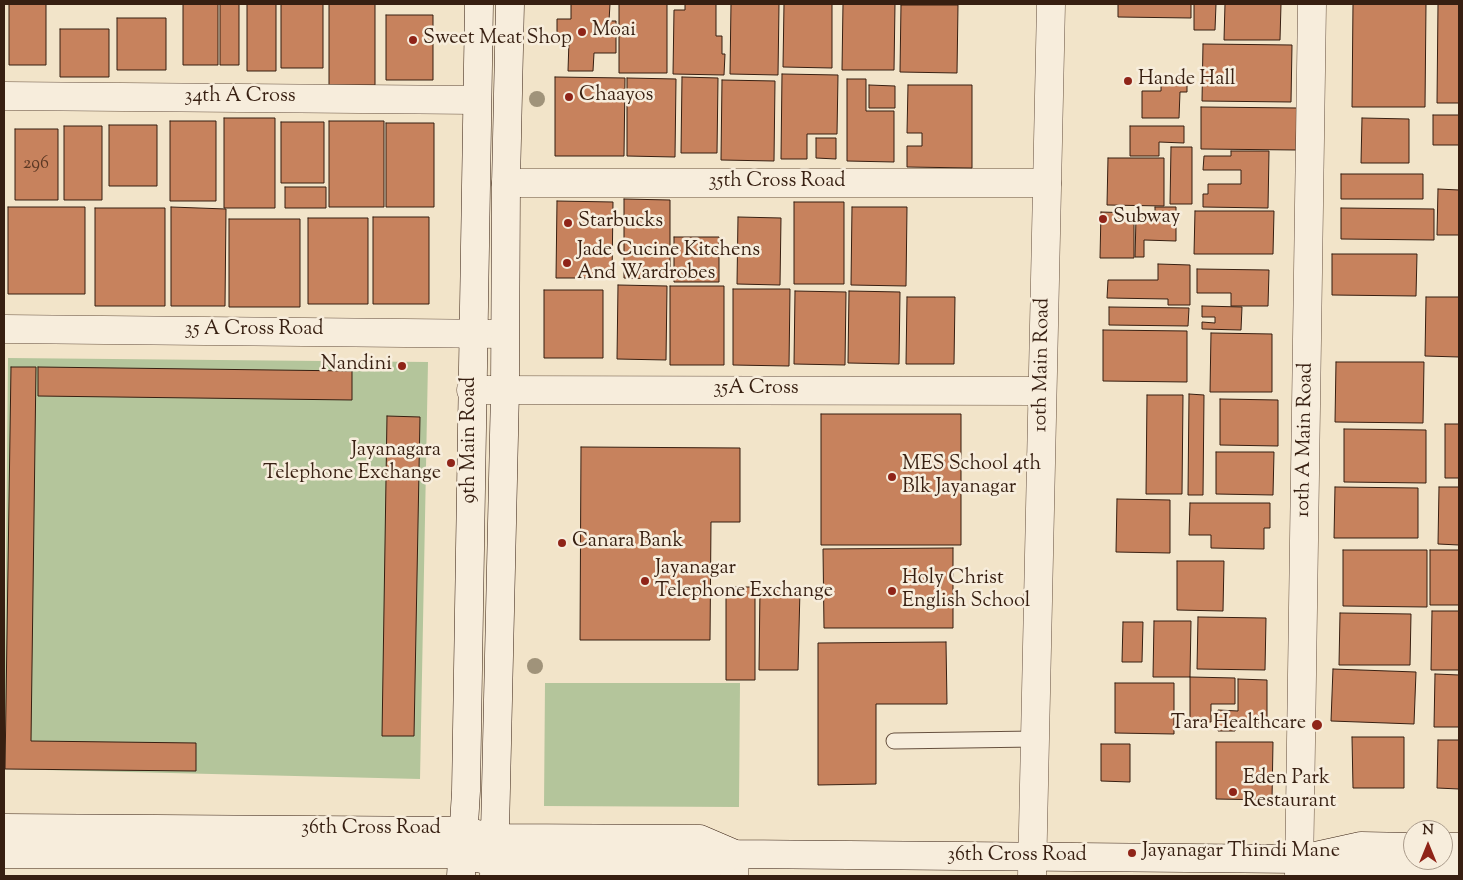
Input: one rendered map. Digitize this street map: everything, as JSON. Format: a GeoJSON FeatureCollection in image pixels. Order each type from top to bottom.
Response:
{"type":"FeatureCollection","features":[{"type":"Feature","properties":{"kind":"street","name":"9th Main Road"},"geometry":{"type":"LineString","coordinates":[[462,854],[466,762],[479,4]]}},
{"type":"Feature","properties":{"kind":"street","name":"9th Main Road"},"geometry":{"type":"LineString","coordinates":[[494,859],[505,391],[504,334],[510,4]]}},
{"type":"Feature","properties":{"kind":"street","name":"10th Main Road"},"geometry":{"type":"LineString","coordinates":[[1032,867],[1051,4]]}},
{"type":"Feature","properties":{"kind":"street","name":"10th A Main Road"},"geometry":{"type":"LineString","coordinates":[[1300,868],[1312,4]]}},
{"type":"Feature","properties":{"kind":"street","name":"34th A Cross"},"geometry":{"type":"LineString","coordinates":[[4,96],[476,100]]}},
{"type":"Feature","properties":{"kind":"street","name":"35th Cross Road"},"geometry":{"type":"LineString","coordinates":[[506,183],[1047,183]]}},
{"type":"Feature","properties":{"kind":"street","name":"35 A Cross Road"},"geometry":{"type":"LineString","coordinates":[[4,329],[472,332],[504,334]]}},
{"type":"Feature","properties":{"kind":"street","name":"35A Cross"},"geometry":{"type":"LineString","coordinates":[[471,390],[1042,391]]}},
{"type":"Feature","properties":{"kind":"street","name":"36th Cross Road"},"geometry":{"type":"LineString","coordinates":[[4,828],[462,854],[494,859],[702,867],[735,865],[1300,868],[1359,872],[1459,874]]}},
{"type":"Feature","properties":{"kind":"street","name":"36th Cross Road"},"geometry":{"type":"LineString","coordinates":[[1300,868],[1361,846],[1403,847]]}},
{"type":"Feature","properties":{"kind":"street","name":"36th Cross Road"},"geometry":{"type":"LineString","coordinates":[[4,854],[462,854]]}},
{"type":"Feature","properties":{"kind":"lane"},"geometry":{"type":"LineString","coordinates":[[894,741],[1035,739]]}},
{"type":"Feature","properties":{"kind":"green space"},"geometry":{"type":"Polygon","coordinates":[[[8,358],[428,362],[420,779],[4,769],[8,358]]]}},
{"type":"Feature","properties":{"kind":"green space"},"geometry":{"type":"Polygon","coordinates":[[[545,683],[740,683],[739,807],[544,806],[545,683]]]}},
{"type":"Feature","properties":{"kind":"building"},"geometry":{"type":"Polygon","coordinates":[[[9,4],[46,4],[46,65],[9,65],[9,4]]]}},
{"type":"Feature","properties":{"kind":"building"},"geometry":{"type":"Polygon","coordinates":[[[183,4],[218,4],[218,65],[183,65],[183,4]]]}},
{"type":"Feature","properties":{"kind":"building"},"geometry":{"type":"Polygon","coordinates":[[[220,4],[239,4],[239,65],[220,65],[220,4]]]}},
{"type":"Feature","properties":{"kind":"building"},"geometry":{"type":"Polygon","coordinates":[[[247,4],[276,4],[276,71],[247,71],[247,4]]]}},
{"type":"Feature","properties":{"kind":"building"},"geometry":{"type":"Polygon","coordinates":[[[281,4],[323,4],[323,68],[281,68],[281,4]]]}},
{"type":"Feature","properties":{"kind":"building"},"geometry":{"type":"Polygon","coordinates":[[[329,4],[375,4],[375,85],[329,85],[329,4]]]}},
{"type":"Feature","properties":{"kind":"building"},"geometry":{"type":"Polygon","coordinates":[[[571,4],[610,4],[609,21],[616,21],[616,53],[594,53],[593,71],[568,71],[569,40],[557,40],[557,19],[571,19],[571,4]]]}},
{"type":"Feature","properties":{"kind":"building"},"geometry":{"type":"Polygon","coordinates":[[[619,4],[667,4],[667,73],[619,73],[619,4]]]}},
{"type":"Feature","properties":{"kind":"building"},"geometry":{"type":"Polygon","coordinates":[[[685,4],[716,4],[716,36],[722,36],[722,54],[725,54],[724,75],[673,74],[674,10],[685,10],[685,4]]]}},
{"type":"Feature","properties":{"kind":"building"},"geometry":{"type":"Polygon","coordinates":[[[731,4],[779,4],[778,75],[730,74],[731,4]]]}},
{"type":"Feature","properties":{"kind":"building"},"geometry":{"type":"Polygon","coordinates":[[[784,4],[832,4],[832,68],[783,67],[784,4]]]}},
{"type":"Feature","properties":{"kind":"building"},"geometry":{"type":"Polygon","coordinates":[[[843,4],[895,4],[894,70],[842,70],[843,4]]]}},
{"type":"Feature","properties":{"kind":"building"},"geometry":{"type":"Polygon","coordinates":[[[1118,4],[1191,4],[1191,18],[1118,17],[1118,4]]]}},
{"type":"Feature","properties":{"kind":"building"},"geometry":{"type":"Polygon","coordinates":[[[1194,4],[1216,4],[1215,30],[1194,30],[1194,4]]]}},
{"type":"Feature","properties":{"kind":"building"},"geometry":{"type":"Polygon","coordinates":[[[1225,4],[1281,4],[1280,40],[1224,40],[1225,4]]]}},
{"type":"Feature","properties":{"kind":"building"},"geometry":{"type":"Polygon","coordinates":[[[1353,4],[1426,4],[1425,107],[1352,107],[1353,4]]]}},
{"type":"Feature","properties":{"kind":"building"},"geometry":{"type":"Polygon","coordinates":[[[1438,4],[1459,4],[1459,103],[1437,103],[1438,4]]]}},
{"type":"Feature","properties":{"kind":"building"},"geometry":{"type":"Polygon","coordinates":[[[901,5],[958,5],[957,73],[900,72],[901,5]]]}},
{"type":"Feature","properties":{"kind":"building"},"geometry":{"type":"Polygon","coordinates":[[[386,15],[433,15],[433,80],[386,80],[386,15]]]}},
{"type":"Feature","properties":{"kind":"building"},"geometry":{"type":"Polygon","coordinates":[[[117,18],[166,18],[166,70],[117,70],[117,18]]]}},
{"type":"Feature","properties":{"kind":"building"},"geometry":{"type":"Polygon","coordinates":[[[60,29],[109,29],[109,77],[60,77],[60,29]]]}},
{"type":"Feature","properties":{"kind":"building"},"geometry":{"type":"Polygon","coordinates":[[[1203,44],[1292,45],[1291,102],[1202,101],[1203,44]]]}},
{"type":"Feature","properties":{"kind":"building"},"geometry":{"type":"Polygon","coordinates":[[[782,74],[838,75],[837,134],[807,134],[807,159],[781,159],[782,74]]]}},
{"type":"Feature","properties":{"kind":"building"},"geometry":{"type":"Polygon","coordinates":[[[555,77],[625,78],[624,156],[555,156],[555,77]]]}},
{"type":"Feature","properties":{"kind":"building"},"geometry":{"type":"Polygon","coordinates":[[[682,77],[718,78],[717,153],[681,153],[682,77]]]}},
{"type":"Feature","properties":{"kind":"building"},"geometry":{"type":"Polygon","coordinates":[[[1161,77],[1187,78],[1187,92],[1180,92],[1179,118],[1142,118],[1142,91],[1161,91],[1161,77]]]}},
{"type":"Feature","properties":{"kind":"building"},"geometry":{"type":"Polygon","coordinates":[[[627,78],[676,79],[675,157],[627,156],[627,78]]]}},
{"type":"Feature","properties":{"kind":"building"},"geometry":{"type":"Polygon","coordinates":[[[847,79],[866,79],[866,111],[894,111],[894,162],[847,161],[847,79]]]}},
{"type":"Feature","properties":{"kind":"building"},"geometry":{"type":"Polygon","coordinates":[[[722,80],[775,81],[774,161],[721,160],[722,80]]]}},
{"type":"Feature","properties":{"kind":"building"},"geometry":{"type":"Polygon","coordinates":[[[869,85],[895,86],[895,108],[869,108],[869,85]]]}},
{"type":"Feature","properties":{"kind":"building"},"geometry":{"type":"Polygon","coordinates":[[[908,85],[972,85],[972,168],[907,167],[907,146],[922,146],[922,133],[907,133],[908,85]]]}},
{"type":"Feature","properties":{"kind":"building"},"geometry":{"type":"Polygon","coordinates":[[[1201,107],[1297,108],[1296,150],[1201,149],[1201,107]]]}},
{"type":"Feature","properties":{"kind":"building"},"geometry":{"type":"Polygon","coordinates":[[[1433,115],[1459,115],[1459,145],[1433,145],[1433,115]]]}},
{"type":"Feature","properties":{"kind":"building"},"geometry":{"type":"Polygon","coordinates":[[[224,118],[275,118],[275,208],[224,208],[224,118]]]}},
{"type":"Feature","properties":{"kind":"building"},"geometry":{"type":"Polygon","coordinates":[[[1362,118],[1409,119],[1409,163],[1361,163],[1362,118]]]}},
{"type":"Feature","properties":{"kind":"building"},"geometry":{"type":"Polygon","coordinates":[[[170,121],[216,121],[216,201],[170,201],[170,121]]]}},
{"type":"Feature","properties":{"kind":"building"},"geometry":{"type":"Polygon","coordinates":[[[329,121],[384,121],[384,207],[329,207],[329,121]]]}},
{"type":"Feature","properties":{"kind":"building"},"geometry":{"type":"Polygon","coordinates":[[[281,122],[324,122],[324,183],[281,183],[281,122]]]}},
{"type":"Feature","properties":{"kind":"building"},"geometry":{"type":"Polygon","coordinates":[[[386,123],[434,123],[434,207],[386,207],[386,123]]]}},
{"type":"Feature","properties":{"kind":"building"},"geometry":{"type":"Polygon","coordinates":[[[109,125],[157,125],[157,186],[109,186],[109,125]]]}},
{"type":"Feature","properties":{"kind":"building"},"geometry":{"type":"Polygon","coordinates":[[[64,126],[102,126],[102,200],[64,200],[64,126]]]}},
{"type":"Feature","properties":{"kind":"building"},"geometry":{"type":"Polygon","coordinates":[[[1130,126],[1184,126],[1184,143],[1159,142],[1159,156],[1130,156],[1130,126]]]}},
{"type":"Feature","properties":{"kind":"building"},"geometry":{"type":"Polygon","coordinates":[[[15,129],[58,129],[58,200],[15,200],[15,129]]]}},
{"type":"Feature","properties":{"kind":"building"},"geometry":{"type":"Polygon","coordinates":[[[816,138],[836,138],[836,159],[816,158],[816,138]]]}},
{"type":"Feature","properties":{"kind":"building"},"geometry":{"type":"Polygon","coordinates":[[[1171,147],[1192,147],[1192,204],[1170,204],[1171,147]]]}},
{"type":"Feature","properties":{"kind":"building"},"geometry":{"type":"Polygon","coordinates":[[[1231,151],[1269,151],[1268,208],[1203,207],[1203,194],[1208,194],[1208,184],[1241,184],[1241,170],[1203,170],[1204,156],[1231,156],[1231,151]]]}},
{"type":"Feature","properties":{"kind":"building"},"geometry":{"type":"Polygon","coordinates":[[[1108,158],[1164,158],[1164,206],[1107,205],[1108,158]]]}},
{"type":"Feature","properties":{"kind":"building"},"geometry":{"type":"Polygon","coordinates":[[[1341,174],[1423,174],[1423,199],[1341,199],[1341,174]]]}},
{"type":"Feature","properties":{"kind":"building"},"geometry":{"type":"Polygon","coordinates":[[[285,187],[326,187],[326,208],[285,208],[285,187]]]}},
{"type":"Feature","properties":{"kind":"building"},"geometry":{"type":"Polygon","coordinates":[[[1438,189],[1459,190],[1459,235],[1437,235],[1438,189]]]}},
{"type":"Feature","properties":{"kind":"building"},"geometry":{"type":"Polygon","coordinates":[[[624,199],[670,200],[670,279],[624,278],[624,199]]]}},
{"type":"Feature","properties":{"kind":"building"},"geometry":{"type":"Polygon","coordinates":[[[557,201],[613,202],[612,278],[556,278],[557,201]]]}},
{"type":"Feature","properties":{"kind":"building"},"geometry":{"type":"Polygon","coordinates":[[[794,202],[844,202],[844,284],[794,284],[794,202]]]}},
{"type":"Feature","properties":{"kind":"building"},"geometry":{"type":"Polygon","coordinates":[[[8,207],[85,207],[85,294],[8,294],[8,207]]]}},
{"type":"Feature","properties":{"kind":"building"},"geometry":{"type":"Polygon","coordinates":[[[171,207],[226,209],[225,306],[171,306],[171,207]]]}},
{"type":"Feature","properties":{"kind":"building"},"geometry":{"type":"Polygon","coordinates":[[[852,207],[907,207],[906,286],[851,285],[852,207]]]}},
{"type":"Feature","properties":{"kind":"building"},"geometry":{"type":"Polygon","coordinates":[[[1155,207],[1176,207],[1176,241],[1144,240],[1144,257],[1135,257],[1136,218],[1142,218],[1142,212],[1155,213],[1155,207]]]}},
{"type":"Feature","properties":{"kind":"building"},"geometry":{"type":"Polygon","coordinates":[[[95,208],[165,208],[165,306],[95,306],[95,208]]]}},
{"type":"Feature","properties":{"kind":"building"},"geometry":{"type":"Polygon","coordinates":[[[1341,208],[1434,209],[1434,240],[1341,239],[1341,208]]]}},
{"type":"Feature","properties":{"kind":"building"},"geometry":{"type":"Polygon","coordinates":[[[1195,211],[1274,211],[1273,254],[1194,254],[1195,211]]]}},
{"type":"Feature","properties":{"kind":"building"},"geometry":{"type":"Polygon","coordinates":[[[1101,212],[1134,213],[1134,258],[1100,258],[1101,212]]]}},
{"type":"Feature","properties":{"kind":"building"},"geometry":{"type":"Polygon","coordinates":[[[373,217],[429,217],[429,304],[373,304],[373,217]]]}},
{"type":"Feature","properties":{"kind":"building"},"geometry":{"type":"Polygon","coordinates":[[[738,217],[781,218],[780,285],[737,284],[738,217]]]}},
{"type":"Feature","properties":{"kind":"building"},"geometry":{"type":"Polygon","coordinates":[[[308,218],[368,218],[368,304],[308,304],[308,218]]]}},
{"type":"Feature","properties":{"kind":"building"},"geometry":{"type":"Polygon","coordinates":[[[229,219],[300,219],[300,307],[229,307],[229,219]]]}},
{"type":"Feature","properties":{"kind":"building"},"geometry":{"type":"Polygon","coordinates":[[[674,237],[719,237],[719,282],[674,282],[674,237]]]}},
{"type":"Feature","properties":{"kind":"building"},"geometry":{"type":"Polygon","coordinates":[[[1332,254],[1417,254],[1416,296],[1332,295],[1332,254]]]}},
{"type":"Feature","properties":{"kind":"building"},"geometry":{"type":"Polygon","coordinates":[[[1158,264],[1190,265],[1190,305],[1168,305],[1168,299],[1107,298],[1108,280],[1158,280],[1158,264]]]}},
{"type":"Feature","properties":{"kind":"building"},"geometry":{"type":"Polygon","coordinates":[[[1197,269],[1269,270],[1268,306],[1231,306],[1231,293],[1197,293],[1197,269]]]}},
{"type":"Feature","properties":{"kind":"building"},"geometry":{"type":"Polygon","coordinates":[[[618,285],[667,286],[666,360],[617,359],[618,285]]]}},
{"type":"Feature","properties":{"kind":"building"},"geometry":{"type":"Polygon","coordinates":[[[670,286],[724,286],[724,365],[670,365],[670,286]]]}},
{"type":"Feature","properties":{"kind":"building"},"geometry":{"type":"Polygon","coordinates":[[[733,289],[790,289],[789,366],[733,365],[733,289]]]}},
{"type":"Feature","properties":{"kind":"building"},"geometry":{"type":"Polygon","coordinates":[[[544,290],[603,290],[603,358],[544,358],[544,290]]]}},
{"type":"Feature","properties":{"kind":"building"},"geometry":{"type":"Polygon","coordinates":[[[795,291],[846,292],[845,365],[794,364],[795,291]]]}},
{"type":"Feature","properties":{"kind":"building"},"geometry":{"type":"Polygon","coordinates":[[[849,291],[900,292],[899,364],[848,363],[849,291]]]}},
{"type":"Feature","properties":{"kind":"building"},"geometry":{"type":"Polygon","coordinates":[[[907,297],[955,297],[954,364],[906,364],[907,297]]]}},
{"type":"Feature","properties":{"kind":"building"},"geometry":{"type":"Polygon","coordinates":[[[1426,297],[1459,297],[1459,357],[1425,356],[1426,297]]]}},
{"type":"Feature","properties":{"kind":"building"},"geometry":{"type":"Polygon","coordinates":[[[1202,306],[1242,307],[1241,330],[1202,329],[1202,322],[1215,323],[1215,317],[1202,317],[1202,306]]]}},
{"type":"Feature","properties":{"kind":"building"},"geometry":{"type":"Polygon","coordinates":[[[1109,307],[1189,308],[1188,326],[1109,325],[1109,307]]]}},
{"type":"Feature","properties":{"kind":"building"},"geometry":{"type":"Polygon","coordinates":[[[1103,330],[1187,331],[1187,382],[1103,381],[1103,330]]]}},
{"type":"Feature","properties":{"kind":"building"},"geometry":{"type":"Polygon","coordinates":[[[1211,333],[1272,334],[1272,392],[1210,392],[1211,333]]]}},
{"type":"Feature","properties":{"kind":"building"},"geometry":{"type":"Polygon","coordinates":[[[1336,362],[1424,362],[1423,423],[1335,422],[1336,362]]]}},
{"type":"Feature","properties":{"kind":"building"},"geometry":{"type":"Polygon","coordinates":[[[11,367],[36,367],[31,741],[196,743],[196,771],[5,769],[11,367]]]}},
{"type":"Feature","properties":{"kind":"building"},"geometry":{"type":"Polygon","coordinates":[[[38,367],[352,371],[352,400],[38,396],[38,367]]]}},
{"type":"Feature","properties":{"kind":"building"},"geometry":{"type":"Polygon","coordinates":[[[1189,394],[1204,395],[1203,495],[1188,495],[1189,394]]]}},
{"type":"Feature","properties":{"kind":"building"},"geometry":{"type":"Polygon","coordinates":[[[1147,395],[1183,395],[1182,494],[1146,494],[1147,395]]]}},
{"type":"Feature","properties":{"kind":"building"},"geometry":{"type":"Polygon","coordinates":[[[1220,399],[1278,400],[1278,446],[1220,445],[1220,399]]]}},
{"type":"Feature","properties":{"kind":"building","name":"MES School 4th Blk Jayanagar"},"geometry":{"type":"Polygon","coordinates":[[[821,414],[961,414],[961,545],[821,545],[821,414]]]}},
{"type":"Feature","properties":{"kind":"building"},"geometry":{"type":"Polygon","coordinates":[[[387,416],[420,417],[414,736],[382,736],[387,416]]]}},
{"type":"Feature","properties":{"kind":"building"},"geometry":{"type":"Polygon","coordinates":[[[1445,424],[1459,424],[1459,478],[1445,478],[1445,424]]]}},
{"type":"Feature","properties":{"kind":"building"},"geometry":{"type":"Polygon","coordinates":[[[1344,429],[1426,430],[1426,483],[1344,482],[1344,429]]]}},
{"type":"Feature","properties":{"kind":"building","name":"Jayanagar Telephone Exchange"},"geometry":{"type":"Polygon","coordinates":[[[581,447],[740,448],[740,522],[711,522],[710,640],[580,640],[581,447]]]}},
{"type":"Feature","properties":{"kind":"building"},"geometry":{"type":"Polygon","coordinates":[[[1216,452],[1274,452],[1273,495],[1216,494],[1216,452]]]}},
{"type":"Feature","properties":{"kind":"building"},"geometry":{"type":"Polygon","coordinates":[[[1335,487],[1418,488],[1418,538],[1334,538],[1335,487]]]}},
{"type":"Feature","properties":{"kind":"building"},"geometry":{"type":"Polygon","coordinates":[[[1439,487],[1459,487],[1459,545],[1438,544],[1439,487]]]}},
{"type":"Feature","properties":{"kind":"building"},"geometry":{"type":"Polygon","coordinates":[[[1117,499],[1170,500],[1170,553],[1116,552],[1117,499]]]}},
{"type":"Feature","properties":{"kind":"building"},"geometry":{"type":"Polygon","coordinates":[[[1190,503],[1270,503],[1270,528],[1264,528],[1264,549],[1211,548],[1211,535],[1189,535],[1190,503]]]}},
{"type":"Feature","properties":{"kind":"building","name":"Holy Christ English School"},"geometry":{"type":"Polygon","coordinates":[[[953,548],[953,628],[824,628],[823,549],[953,548]]]}},
{"type":"Feature","properties":{"kind":"building"},"geometry":{"type":"Polygon","coordinates":[[[1343,550],[1427,550],[1427,607],[1343,606],[1343,550]]]}},
{"type":"Feature","properties":{"kind":"building"},"geometry":{"type":"Polygon","coordinates":[[[1430,550],[1459,550],[1459,605],[1430,605],[1430,550]]]}},
{"type":"Feature","properties":{"kind":"building"},"geometry":{"type":"Polygon","coordinates":[[[1177,561],[1224,561],[1223,611],[1177,610],[1177,561]]]}},
{"type":"Feature","properties":{"kind":"building"},"geometry":{"type":"Polygon","coordinates":[[[726,587],[755,587],[755,680],[726,680],[726,587]]]}},
{"type":"Feature","properties":{"kind":"building"},"geometry":{"type":"Polygon","coordinates":[[[760,588],[800,589],[798,670],[759,670],[760,588]]]}},
{"type":"Feature","properties":{"kind":"building"},"geometry":{"type":"Polygon","coordinates":[[[1432,611],[1459,611],[1459,670],[1431,670],[1432,611]]]}},
{"type":"Feature","properties":{"kind":"building"},"geometry":{"type":"Polygon","coordinates":[[[1340,613],[1411,614],[1410,665],[1339,665],[1340,613]]]}},
{"type":"Feature","properties":{"kind":"building"},"geometry":{"type":"Polygon","coordinates":[[[1198,617],[1266,618],[1265,670],[1197,669],[1198,617]]]}},
{"type":"Feature","properties":{"kind":"building"},"geometry":{"type":"Polygon","coordinates":[[[1154,621],[1191,621],[1190,677],[1153,677],[1154,621]]]}},
{"type":"Feature","properties":{"kind":"building"},"geometry":{"type":"Polygon","coordinates":[[[1123,622],[1143,622],[1142,662],[1122,662],[1123,622]]]}},
{"type":"Feature","properties":{"kind":"building"},"geometry":{"type":"Polygon","coordinates":[[[946,642],[947,704],[876,704],[876,784],[818,785],[818,643],[946,642]]]}},
{"type":"Feature","properties":{"kind":"building"},"geometry":{"type":"Polygon","coordinates":[[[1333,669],[1416,672],[1414,724],[1331,721],[1333,669]]]}},
{"type":"Feature","properties":{"kind":"building"},"geometry":{"type":"Polygon","coordinates":[[[1435,674],[1459,675],[1459,727],[1434,727],[1435,674]]]}},
{"type":"Feature","properties":{"kind":"building"},"geometry":{"type":"Polygon","coordinates":[[[1190,677],[1235,678],[1235,704],[1211,704],[1211,722],[1190,722],[1190,677]]]}},
{"type":"Feature","properties":{"kind":"building"},"geometry":{"type":"Polygon","coordinates":[[[1238,679],[1267,680],[1267,723],[1235,723],[1235,731],[1218,731],[1218,710],[1238,711],[1238,679]]]}},
{"type":"Feature","properties":{"kind":"building"},"geometry":{"type":"Polygon","coordinates":[[[1115,683],[1174,683],[1174,734],[1115,733],[1115,683]]]}},
{"type":"Feature","properties":{"kind":"building"},"geometry":{"type":"Polygon","coordinates":[[[1352,737],[1404,737],[1404,788],[1353,788],[1352,737]]]}},
{"type":"Feature","properties":{"kind":"building"},"geometry":{"type":"Polygon","coordinates":[[[1438,740],[1459,740],[1459,789],[1437,788],[1438,740]]]}},
{"type":"Feature","properties":{"kind":"building"},"geometry":{"type":"Polygon","coordinates":[[[1216,742],[1273,742],[1272,800],[1216,799],[1216,742]]]}},
{"type":"Feature","properties":{"kind":"building"},"geometry":{"type":"Polygon","coordinates":[[[1101,744],[1130,744],[1130,782],[1101,781],[1101,744]]]}},
{"type":"Feature","properties":{"kind":"place","name":"Moai"},"geometry":{"type":"Point","coordinates":[582,32]}},
{"type":"Feature","properties":{"kind":"place","name":"Sweet Meat Shop"},"geometry":{"type":"Point","coordinates":[413,40]}},
{"type":"Feature","properties":{"kind":"place","name":"Hande Hall"},"geometry":{"type":"Point","coordinates":[1128,81]}},
{"type":"Feature","properties":{"kind":"place","name":"Chaayos"},"geometry":{"type":"Point","coordinates":[569,97]}},
{"type":"Feature","properties":{"kind":"place","name":"Subway"},"geometry":{"type":"Point","coordinates":[1103,219]}},
{"type":"Feature","properties":{"kind":"place","name":"Starbucks"},"geometry":{"type":"Point","coordinates":[568,223]}},
{"type":"Feature","properties":{"kind":"place","name":"Jade Cucine Kitchens And Wardrobes"},"geometry":{"type":"Point","coordinates":[567,263]}},
{"type":"Feature","properties":{"kind":"place","name":"Nandini"},"geometry":{"type":"Point","coordinates":[402,366]}},
{"type":"Feature","properties":{"kind":"place","name":"Jayanagara Telephone Exchange"},"geometry":{"type":"Point","coordinates":[451,463]}},
{"type":"Feature","properties":{"kind":"place","name":"MES School 4th Blk Jayanagar"},"geometry":{"type":"Point","coordinates":[892,477]}},
{"type":"Feature","properties":{"kind":"place","name":"Canara Bank"},"geometry":{"type":"Point","coordinates":[562,543]}},
{"type":"Feature","properties":{"kind":"place","name":"Jayanagar Telephone Exchange"},"geometry":{"type":"Point","coordinates":[645,581]}},
{"type":"Feature","properties":{"kind":"place","name":"Holy Christ English School"},"geometry":{"type":"Point","coordinates":[892,591]}},
{"type":"Feature","properties":{"kind":"place","name":"Tara Healthcare"},"geometry":{"type":"Point","coordinates":[1317,725]}},
{"type":"Feature","properties":{"kind":"place","name":"Eden Park Restaurant"},"geometry":{"type":"Point","coordinates":[1233,792]}},
{"type":"Feature","properties":{"kind":"place","name":"Jayanagar Thindi Mane"},"geometry":{"type":"Point","coordinates":[1132,853]}}]}
